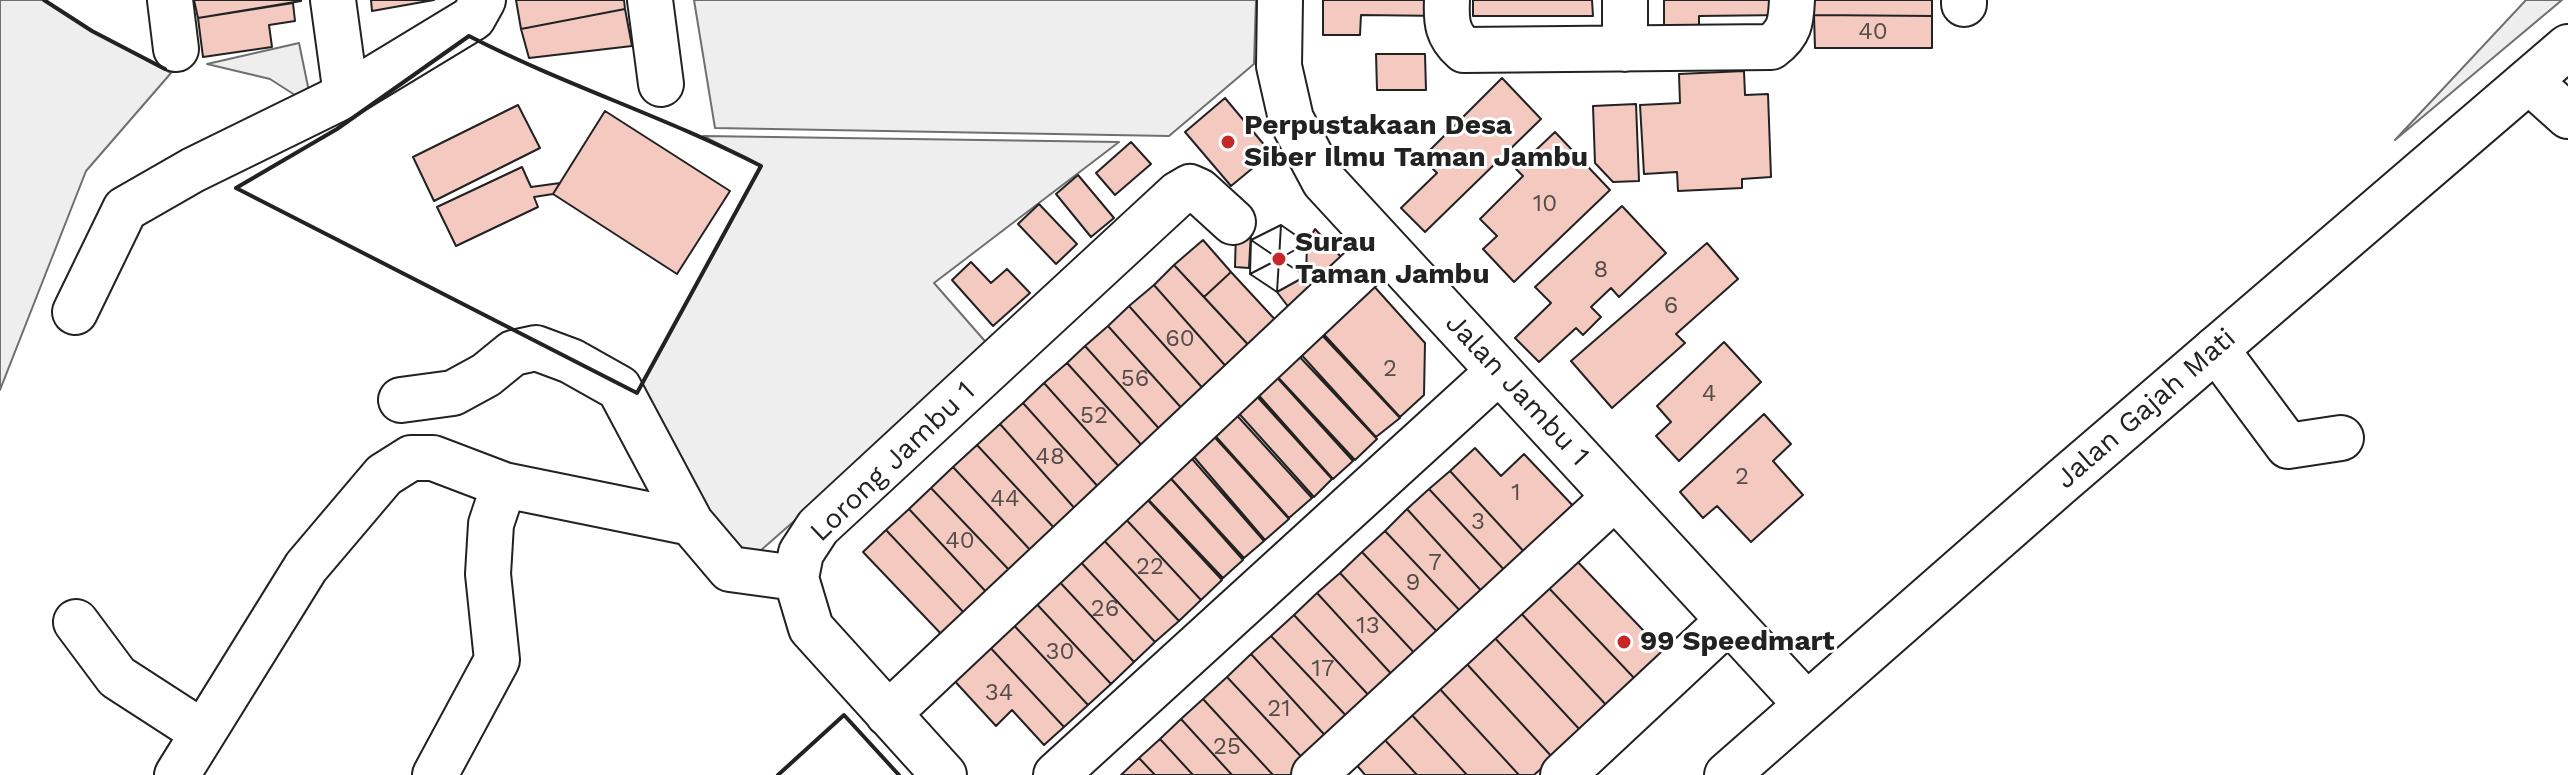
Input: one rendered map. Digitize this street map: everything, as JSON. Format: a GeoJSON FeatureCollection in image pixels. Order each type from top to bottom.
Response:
{"type":"FeatureCollection","features":[{"type":"Feature","properties":{"kind":"street"},"geometry":{"type":"LineString","coordinates":[[170,0],[176,49]]}},
{"type":"Feature","properties":{"kind":"street"},"geometry":{"type":"LineString","coordinates":[[333,0],[346,95]]}},
{"type":"Feature","properties":{"kind":"street"},"geometry":{"type":"LineString","coordinates":[[75,312],[125,209],[193,170],[346,95],[473,18],[483,0]]}},
{"type":"Feature","properties":{"kind":"street"},"geometry":{"type":"LineString","coordinates":[[650,0],[661,84]]}},
{"type":"Feature","properties":{"kind":"street","name":"Jalan Jambu 1"},"geometry":{"type":"LineString","coordinates":[[1280,0],[1279,66],[1291,119],[1324,181],[1806,704]]}},
{"type":"Feature","properties":{"kind":"street"},"geometry":{"type":"LineString","coordinates":[[1447,0],[1446,22],[1451,38],[1464,50],[1771,47],[1786,37],[1791,22],[1792,0]]}},
{"type":"Feature","properties":{"kind":"street"},"geometry":{"type":"LineString","coordinates":[[1625,0],[1625,49]]}},
{"type":"Feature","properties":{"kind":"street","name":"Jalan Gajah Mati"},"geometry":{"type":"LineString","coordinates":[[1735,772],[1806,704],[2568,47]]}},
{"type":"Feature","properties":{"kind":"street"},"geometry":{"type":"LineString","coordinates":[[2529,81],[2568,116]]}},
{"type":"Feature","properties":{"kind":"street","name":"Lorong Jambu 1"},"geometry":{"type":"LineString","coordinates":[[796,578],[801,553],[818,527],[1178,194],[1190,187],[1199,191],[1233,222]]}},
{"type":"Feature","properties":{"kind":"street"},"geometry":{"type":"LineString","coordinates":[[888,714],[1384,247]]}},
{"type":"Feature","properties":{"kind":"street"},"geometry":{"type":"LineString","coordinates":[[401,400],[453,393],[486,375],[513,353],[536,348],[571,361],[619,388],[691,523],[730,569],[796,578],[811,628],[944,775]]}},
{"type":"Feature","properties":{"kind":"street"},"geometry":{"type":"LineString","coordinates":[[2216,349],[2288,446],[2341,438]]}},
{"type":"Feature","properties":{"kind":"street"},"geometry":{"type":"LineString","coordinates":[[1056,775],[1499,371]]}},
{"type":"Feature","properties":{"kind":"street"},"geometry":{"type":"LineString","coordinates":[[177,775],[306,567],[384,475],[411,458],[433,458],[504,485],[691,523]]}},
{"type":"Feature","properties":{"kind":"street"},"geometry":{"type":"LineString","coordinates":[[435,775],[497,660],[488,574],[491,524],[504,485]]}},
{"type":"Feature","properties":{"kind":"street"},"geometry":{"type":"LineString","coordinates":[[1314,775],[1615,497]]}},
{"type":"Feature","properties":{"kind":"street"},"geometry":{"type":"LineString","coordinates":[[1563,775],[1728,621]]}},
{"type":"Feature","properties":{"kind":"street"},"geometry":{"type":"LineString","coordinates":[[76,622],[117,677],[202,732]]}},
{"type":"Feature","properties":{"kind":"shaded area"},"geometry":{"type":"Polygon","coordinates":[[[0,0],[44,0],[92,31],[171,73],[86,171],[0,390],[0,0]]]}},
{"type":"Feature","properties":{"kind":"shaded area"},"geometry":{"type":"Polygon","coordinates":[[[694,0],[1256,0],[1254,64],[1169,136],[715,128],[694,0]]]}},
{"type":"Feature","properties":{"kind":"shaded area"},"geometry":{"type":"Polygon","coordinates":[[[2526,0],[2562,0],[2395,140],[2526,0]]]}},
{"type":"Feature","properties":{"kind":"shaded area"},"geometry":{"type":"Polygon","coordinates":[[[299,43],[312,106],[270,79],[207,64],[299,43]]]}},
{"type":"Feature","properties":{"kind":"shaded area"},"geometry":{"type":"Polygon","coordinates":[[[703,136],[1119,142],[934,283],[991,348],[743,566],[637,393],[761,166],[703,136]]]}},
{"type":"Feature","properties":{"kind":"building"},"geometry":{"type":"Polygon","coordinates":[[[194,0],[301,0],[301,1],[198,18],[194,0]]]}},
{"type":"Feature","properties":{"kind":"building"},"geometry":{"type":"Polygon","coordinates":[[[371,0],[434,0],[372,11],[371,0]]]}},
{"type":"Feature","properties":{"kind":"building"},"geometry":{"type":"Polygon","coordinates":[[[516,0],[624,0],[625,9],[521,29],[516,0]]]}},
{"type":"Feature","properties":{"kind":"building"},"geometry":{"type":"Polygon","coordinates":[[[1323,0],[1444,0],[1444,16],[1361,15],[1360,35],[1323,35],[1323,0]]]}},
{"type":"Feature","properties":{"kind":"building"},"geometry":{"type":"Polygon","coordinates":[[[1473,0],[1592,0],[1593,16],[1473,16],[1473,0]]]}},
{"type":"Feature","properties":{"kind":"building"},"geometry":{"type":"Polygon","coordinates":[[[1664,0],[1786,0],[1785,15],[1699,16],[1699,33],[1664,33],[1664,0]]]}},
{"type":"Feature","properties":{"kind":"building"},"geometry":{"type":"Polygon","coordinates":[[[1814,0],[1932,0],[1932,16],[1814,15],[1814,0]]]}},
{"type":"Feature","properties":{"kind":"building"},"geometry":{"type":"Polygon","coordinates":[[[293,3],[295,21],[269,25],[272,47],[203,57],[198,18],[293,3]]]}},
{"type":"Feature","properties":{"kind":"building"},"geometry":{"type":"Polygon","coordinates":[[[625,9],[632,46],[529,58],[521,29],[625,9]]]}},
{"type":"Feature","properties":{"kind":"building"},"geometry":{"type":"Polygon","coordinates":[[[1814,15],[1932,16],[1932,48],[1815,48],[1814,15]]]}},
{"type":"Feature","properties":{"kind":"building"},"geometry":{"type":"Polygon","coordinates":[[[1376,54],[1425,54],[1426,90],[1377,90],[1376,54]]]}},
{"type":"Feature","properties":{"kind":"building"},"geometry":{"type":"Polygon","coordinates":[[[1744,71],[1745,95],[1768,94],[1771,177],[1742,179],[1742,188],[1678,191],[1677,172],[1644,174],[1640,105],[1680,103],[1679,74],[1744,71]]]}},
{"type":"Feature","properties":{"kind":"building"},"geometry":{"type":"Polygon","coordinates":[[[1502,78],[1541,119],[1425,232],[1401,208],[1437,173],[1422,158],[1502,78]]]}},
{"type":"Feature","properties":{"kind":"building","name":"Perpustakaan Desa Siber Ilmu Taman Jambu"},"geometry":{"type":"Polygon","coordinates":[[[1225,98],[1271,153],[1231,186],[1185,132],[1225,98]]]}},
{"type":"Feature","properties":{"kind":"building"},"geometry":{"type":"Polygon","coordinates":[[[1636,104],[1639,181],[1613,182],[1595,163],[1593,106],[1636,104]]]}},
{"type":"Feature","properties":{"kind":"building"},"geometry":{"type":"Polygon","coordinates":[[[518,105],[540,148],[434,201],[413,157],[518,105]]]}},
{"type":"Feature","properties":{"kind":"building"},"geometry":{"type":"Polygon","coordinates":[[[605,111],[730,191],[677,274],[553,194],[605,111]]]}},
{"type":"Feature","properties":{"kind":"building"},"geometry":{"type":"Polygon","coordinates":[[[1555,132],[1610,190],[1514,282],[1483,249],[1497,236],[1480,219],[1523,176],[1516,169],[1555,132]]]}},
{"type":"Feature","properties":{"kind":"building"},"geometry":{"type":"Polygon","coordinates":[[[1131,142],[1151,164],[1115,195],[1096,173],[1131,142]]]}},
{"type":"Feature","properties":{"kind":"building"},"geometry":{"type":"Polygon","coordinates":[[[522,167],[531,187],[560,183],[553,194],[534,197],[538,207],[456,246],[437,207],[522,167]]]}},
{"type":"Feature","properties":{"kind":"building"},"geometry":{"type":"Polygon","coordinates":[[[1078,175],[1114,218],[1091,237],[1056,194],[1078,175]]]}},
{"type":"Feature","properties":{"kind":"building"},"geometry":{"type":"Polygon","coordinates":[[[1039,204],[1077,244],[1056,264],[1018,224],[1039,204]]]}},
{"type":"Feature","properties":{"kind":"building"},"geometry":{"type":"Polygon","coordinates":[[[1622,206],[1666,253],[1619,297],[1611,288],[1591,307],[1601,317],[1583,335],[1576,328],[1539,362],[1515,338],[1551,303],[1535,287],[1622,206]]]}},
{"type":"Feature","properties":{"kind":"building"},"geometry":{"type":"Polygon","coordinates":[[[1281,225],[1307,243],[1279,259],[1281,225]]]}},
{"type":"Feature","properties":{"kind":"building"},"geometry":{"type":"Polygon","coordinates":[[[1281,225],[1279,259],[1251,240],[1281,225]]]}},
{"type":"Feature","properties":{"kind":"building","name":"Surau Taman Jambu"},"geometry":{"type":"Polygon","coordinates":[[[1281,225],[1307,243],[1306,276],[1277,292],[1250,274],[1251,240],[1281,225]]]}},
{"type":"Feature","properties":{"kind":"building"},"geometry":{"type":"Polygon","coordinates":[[[1315,229],[1343,259],[1296,317],[1277,292],[1306,276],[1307,243],[1315,229]]]}},
{"type":"Feature","properties":{"kind":"building"},"geometry":{"type":"Polygon","coordinates":[[[1236,230],[1251,231],[1249,268],[1235,267],[1236,230]]]}},
{"type":"Feature","properties":{"kind":"building"},"geometry":{"type":"Polygon","coordinates":[[[1203,240],[1231,272],[1204,297],[1174,265],[1203,240]]]}},
{"type":"Feature","properties":{"kind":"building"},"geometry":{"type":"Polygon","coordinates":[[[1251,240],[1279,259],[1250,274],[1251,240]]]}},
{"type":"Feature","properties":{"kind":"building"},"geometry":{"type":"Polygon","coordinates":[[[1307,243],[1306,276],[1279,259],[1307,243]]]}},
{"type":"Feature","properties":{"kind":"building"},"geometry":{"type":"Polygon","coordinates":[[[1707,243],[1738,279],[1676,334],[1685,343],[1612,408],[1571,361],[1707,243]]]}},
{"type":"Feature","properties":{"kind":"building"},"geometry":{"type":"Polygon","coordinates":[[[1279,259],[1277,292],[1250,274],[1279,259]]]}},
{"type":"Feature","properties":{"kind":"building"},"geometry":{"type":"Polygon","coordinates":[[[1279,259],[1306,276],[1277,292],[1279,259]]]}},
{"type":"Feature","properties":{"kind":"building"},"geometry":{"type":"Polygon","coordinates":[[[971,262],[991,283],[1007,269],[1030,293],[993,326],[952,280],[971,262]]]}},
{"type":"Feature","properties":{"kind":"building"},"geometry":{"type":"Polygon","coordinates":[[[1174,265],[1254,351],[1230,371],[1154,285],[1174,265]]]}},
{"type":"Feature","properties":{"kind":"building"},"geometry":{"type":"Polygon","coordinates":[[[1231,272],[1281,326],[1254,351],[1204,297],[1231,272]]]}},
{"type":"Feature","properties":{"kind":"building"},"geometry":{"type":"Polygon","coordinates":[[[1372,284],[1425,343],[1424,395],[1400,417],[1319,329],[1372,284]]]}},
{"type":"Feature","properties":{"kind":"building"},"geometry":{"type":"Polygon","coordinates":[[[1154,285],[1230,371],[1207,393],[1129,306],[1154,285]]]}},
{"type":"Feature","properties":{"kind":"building"},"geometry":{"type":"Polygon","coordinates":[[[1129,306],[1207,393],[1185,412],[1108,326],[1129,306]]]}},
{"type":"Feature","properties":{"kind":"building"},"geometry":{"type":"Polygon","coordinates":[[[1108,326],[1185,412],[1163,433],[1085,346],[1108,326]]]}},
{"type":"Feature","properties":{"kind":"building"},"geometry":{"type":"Polygon","coordinates":[[[1318,331],[1400,418],[1376,437],[1297,350],[1318,331]]]}},
{"type":"Feature","properties":{"kind":"building"},"geometry":{"type":"Polygon","coordinates":[[[1724,342],[1761,382],[1679,461],[1656,436],[1671,422],[1657,406],[1724,342]]]}},
{"type":"Feature","properties":{"kind":"building"},"geometry":{"type":"Polygon","coordinates":[[[1085,346],[1163,433],[1145,449],[1067,363],[1085,346]]]}},
{"type":"Feature","properties":{"kind":"building"},"geometry":{"type":"Polygon","coordinates":[[[1296,353],[1377,439],[1355,460],[1274,373],[1296,353]]]}},
{"type":"Feature","properties":{"kind":"building"},"geometry":{"type":"Polygon","coordinates":[[[1067,363],[1145,449],[1122,470],[1044,383],[1067,363]]]}},
{"type":"Feature","properties":{"kind":"building"},"geometry":{"type":"Polygon","coordinates":[[[1272,372],[1353,461],[1333,479],[1254,390],[1272,372]]]}},
{"type":"Feature","properties":{"kind":"building"},"geometry":{"type":"Polygon","coordinates":[[[1044,383],[1122,470],[1101,490],[1023,403],[1044,383]]]}},
{"type":"Feature","properties":{"kind":"building"},"geometry":{"type":"Polygon","coordinates":[[[1252,391],[1332,479],[1314,497],[1234,408],[1252,391]]]}},
{"type":"Feature","properties":{"kind":"building"},"geometry":{"type":"Polygon","coordinates":[[[1023,403],[1101,490],[1077,511],[1000,424],[1023,403]]]}},
{"type":"Feature","properties":{"kind":"building"},"geometry":{"type":"Polygon","coordinates":[[[1232,410],[1312,498],[1289,518],[1210,430],[1232,410]]]}},
{"type":"Feature","properties":{"kind":"building"},"geometry":{"type":"Polygon","coordinates":[[[1764,414],[1791,444],[1773,461],[1803,495],[1751,542],[1717,506],[1703,518],[1680,492],[1764,414]]]}},
{"type":"Feature","properties":{"kind":"building"},"geometry":{"type":"Polygon","coordinates":[[[1000,424],[1077,511],[1057,531],[977,445],[1000,424]]]}},
{"type":"Feature","properties":{"kind":"building"},"geometry":{"type":"Polygon","coordinates":[[[1209,431],[1289,519],[1265,540],[1188,450],[1209,431]]]}},
{"type":"Feature","properties":{"kind":"building"},"geometry":{"type":"Polygon","coordinates":[[[977,445],[1057,531],[1033,553],[953,467],[977,445]]]}},
{"type":"Feature","properties":{"kind":"building"},"geometry":{"type":"Polygon","coordinates":[[[1475,448],[1501,476],[1524,454],[1577,510],[1527,555],[1450,471],[1475,448]]]}},
{"type":"Feature","properties":{"kind":"building"},"geometry":{"type":"Polygon","coordinates":[[[1186,452],[1264,541],[1244,558],[1165,472],[1186,452]]]}},
{"type":"Feature","properties":{"kind":"building"},"geometry":{"type":"Polygon","coordinates":[[[953,467],[1033,553],[1012,573],[931,488],[953,467]]]}},
{"type":"Feature","properties":{"kind":"building"},"geometry":{"type":"Polygon","coordinates":[[[1450,471],[1527,555],[1508,574],[1429,489],[1450,471]]]}},
{"type":"Feature","properties":{"kind":"building"},"geometry":{"type":"Polygon","coordinates":[[[1165,472],[1243,560],[1223,578],[1143,494],[1165,472]]]}},
{"type":"Feature","properties":{"kind":"building"},"geometry":{"type":"Polygon","coordinates":[[[931,488],[1012,573],[989,595],[909,509],[931,488]]]}},
{"type":"Feature","properties":{"kind":"building"},"geometry":{"type":"Polygon","coordinates":[[[1429,489],[1508,574],[1485,595],[1407,509],[1429,489]]]}},
{"type":"Feature","properties":{"kind":"building"},"geometry":{"type":"Polygon","coordinates":[[[1143,495],[1222,580],[1201,600],[1121,514],[1143,495]]]}},
{"type":"Feature","properties":{"kind":"building"},"geometry":{"type":"Polygon","coordinates":[[[909,509],[989,595],[967,616],[886,530],[909,509]]]}},
{"type":"Feature","properties":{"kind":"building"},"geometry":{"type":"Polygon","coordinates":[[[1407,509],[1485,595],[1464,615],[1385,531],[1407,509]]]}},
{"type":"Feature","properties":{"kind":"building"},"geometry":{"type":"Polygon","coordinates":[[[1121,514],[1201,600],[1179,621],[1099,535],[1121,514]]]}},
{"type":"Feature","properties":{"kind":"building"},"geometry":{"type":"Polygon","coordinates":[[[886,530],[967,616],[945,638],[863,552],[886,530]]]}},
{"type":"Feature","properties":{"kind":"building"},"geometry":{"type":"Polygon","coordinates":[[[1385,531],[1464,615],[1442,637],[1362,552],[1385,531]]]}},
{"type":"Feature","properties":{"kind":"building"},"geometry":{"type":"Polygon","coordinates":[[[1099,535],[1179,621],[1155,642],[1076,557],[1099,535]]]}},
{"type":"Feature","properties":{"kind":"building"},"geometry":{"type":"Polygon","coordinates":[[[1362,552],[1442,637],[1419,658],[1340,573],[1362,552]]]}},
{"type":"Feature","properties":{"kind":"building"},"geometry":{"type":"Polygon","coordinates":[[[1076,557],[1155,642],[1134,662],[1055,577],[1076,557]]]}},
{"type":"Feature","properties":{"kind":"building"},"geometry":{"type":"Polygon","coordinates":[[[1574,558],[1664,652],[1635,679],[1546,585],[1574,558]]]}},
{"type":"Feature","properties":{"kind":"building"},"geometry":{"type":"Polygon","coordinates":[[[1340,573],[1419,658],[1396,679],[1317,593],[1340,573]]]}},
{"type":"Feature","properties":{"kind":"building"},"geometry":{"type":"Polygon","coordinates":[[[1055,577],[1134,662],[1111,684],[1032,599],[1055,577]]]}},
{"type":"Feature","properties":{"kind":"building"},"geometry":{"type":"Polygon","coordinates":[[[1546,585],[1635,679],[1608,707],[1519,611],[1546,585]]]}},
{"type":"Feature","properties":{"kind":"building"},"geometry":{"type":"Polygon","coordinates":[[[1317,593],[1396,679],[1374,701],[1294,615],[1317,593]]]}},
{"type":"Feature","properties":{"kind":"building"},"geometry":{"type":"Polygon","coordinates":[[[1032,599],[1111,684],[1088,705],[1009,620],[1032,599]]]}},
{"type":"Feature","properties":{"kind":"building"},"geometry":{"type":"Polygon","coordinates":[[[1519,611],[1608,707],[1581,731],[1493,636],[1519,611]]]}},
{"type":"Feature","properties":{"kind":"building"},"geometry":{"type":"Polygon","coordinates":[[[1294,615],[1374,701],[1352,722],[1271,636],[1294,615]]]}},
{"type":"Feature","properties":{"kind":"building"},"geometry":{"type":"Polygon","coordinates":[[[1009,620],[1088,705],[1064,727],[986,643],[1009,620]]]}},
{"type":"Feature","properties":{"kind":"building"},"geometry":{"type":"Polygon","coordinates":[[[1271,636],[1352,722],[1331,742],[1251,654],[1271,636]]]}},
{"type":"Feature","properties":{"kind":"building"},"geometry":{"type":"Polygon","coordinates":[[[1493,636],[1581,731],[1553,758],[1465,662],[1493,636]]]}},
{"type":"Feature","properties":{"kind":"building"},"geometry":{"type":"Polygon","coordinates":[[[986,643],[1064,727],[1044,745],[1012,710],[996,726],[950,676],[986,643]]]}},
{"type":"Feature","properties":{"kind":"building"},"geometry":{"type":"Polygon","coordinates":[[[1251,654],[1331,742],[1308,764],[1227,677],[1251,654]]]}},
{"type":"Feature","properties":{"kind":"building"},"geometry":{"type":"Polygon","coordinates":[[[1465,662],[1553,758],[1534,775],[1519,775],[1438,687],[1465,662]]]}},
{"type":"Feature","properties":{"kind":"building"},"geometry":{"type":"Polygon","coordinates":[[[1227,677],[1308,764],[1296,775],[1273,775],[1203,699],[1227,677]]]}},
{"type":"Feature","properties":{"kind":"building"},"geometry":{"type":"Polygon","coordinates":[[[1438,687],[1519,775],[1467,775],[1410,713],[1438,687]]]}},
{"type":"Feature","properties":{"kind":"building"},"geometry":{"type":"Polygon","coordinates":[[[1203,699],[1273,775],[1232,775],[1181,719],[1203,699]]]}},
{"type":"Feature","properties":{"kind":"building"},"geometry":{"type":"Polygon","coordinates":[[[1410,713],[1467,775],[1417,775],[1383,738],[1410,713]]]}},
{"type":"Feature","properties":{"kind":"building"},"geometry":{"type":"Polygon","coordinates":[[[1181,719],[1232,775],[1193,775],[1160,739],[1181,719]]]}},
{"type":"Feature","properties":{"kind":"building"},"geometry":{"type":"Polygon","coordinates":[[[1383,738],[1417,775],[1365,775],[1355,763],[1383,738]]]}},
{"type":"Feature","properties":{"kind":"building"},"geometry":{"type":"Polygon","coordinates":[[[1160,739],[1193,775],[1155,775],[1139,758],[1160,739]]]}},
{"type":"Feature","properties":{"kind":"building"},"geometry":{"type":"Polygon","coordinates":[[[1139,758],[1155,775],[1121,775],[1139,758]]]}},
{"type":"Feature","properties":{"kind":"wall"},"geometry":{"type":"LineString","coordinates":[[44,0],[92,31],[165,69]]}},
{"type":"Feature","properties":{"kind":"wall"},"geometry":{"type":"LineString","coordinates":[[469,36],[761,166],[637,393],[236,188],[337,129],[469,36]]}},
{"type":"Feature","properties":{"kind":"wall"},"geometry":{"type":"LineString","coordinates":[[778,775],[844,715],[899,775]]}},
{"type":"Feature","properties":{"kind":"place","name":"Perpustakaan Desa Siber Ilmu Taman Jambu"},"geometry":{"type":"Point","coordinates":[1228,142]}},
{"type":"Feature","properties":{"kind":"place","name":"Surau Taman Jambu"},"geometry":{"type":"Point","coordinates":[1279,259]}},
{"type":"Feature","properties":{"kind":"place","name":"99 Speedmart"},"geometry":{"type":"Point","coordinates":[1624,642]}}]}
